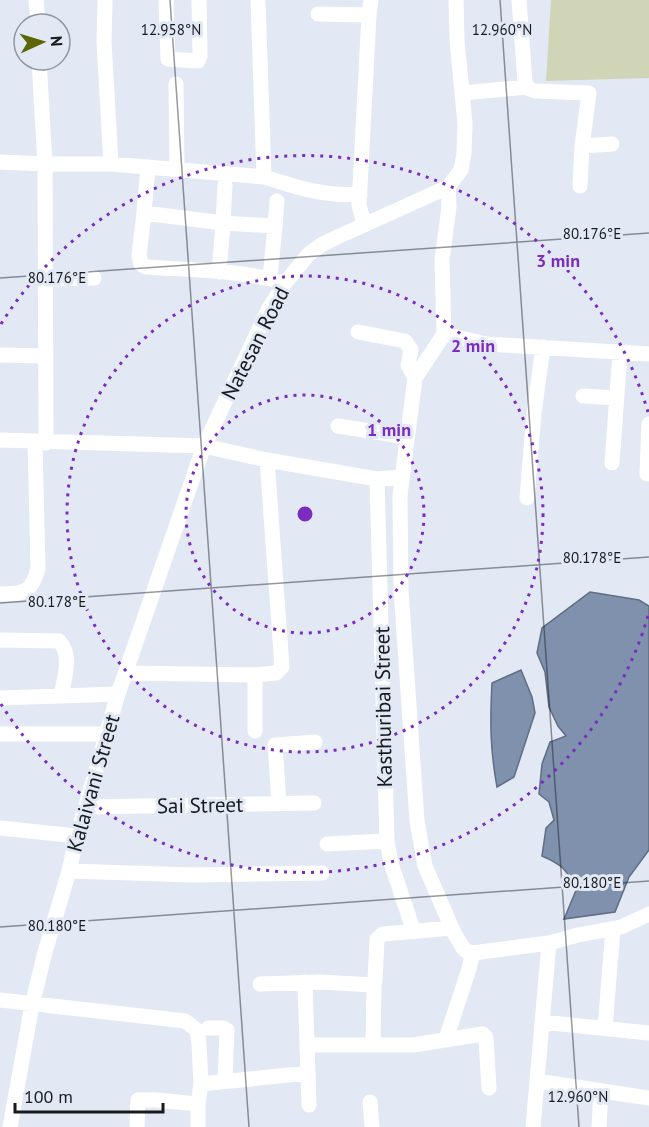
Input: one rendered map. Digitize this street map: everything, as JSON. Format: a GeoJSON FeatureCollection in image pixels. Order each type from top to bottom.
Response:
{"type":"FeatureCollection","features":[{"type":"Feature","properties":{"kind":"street"},"geometry":{"type":"LineString","coordinates":[[105,0],[104,42],[111,164]]}},
{"type":"Feature","properties":{"kind":"street"},"geometry":{"type":"LineString","coordinates":[[166,0],[168,59],[192,61],[198,61],[201,57],[200,0]]}},
{"type":"Feature","properties":{"kind":"street"},"geometry":{"type":"LineString","coordinates":[[258,0],[264,177]]}},
{"type":"Feature","properties":{"kind":"street"},"geometry":{"type":"LineString","coordinates":[[456,0],[457,40],[465,124],[464,153],[461,170],[448,187],[449,207],[442,260],[444,334],[415,378],[400,495],[401,590],[417,821],[425,866],[452,928],[463,948],[472,953],[549,944],[578,935],[621,927],[649,914]]}},
{"type":"Feature","properties":{"kind":"street"},"geometry":{"type":"LineString","coordinates":[[519,0],[525,82],[529,89],[535,92],[589,93],[582,146],[580,186]]}},
{"type":"Feature","properties":{"kind":"street"},"geometry":{"type":"LineString","coordinates":[[318,14],[370,7],[359,205],[364,224]]}},
{"type":"Feature","properties":{"kind":"street"},"geometry":{"type":"LineString","coordinates":[[0,594],[19,594],[31,587],[38,568],[46,356],[45,164],[40,72]]}},
{"type":"Feature","properties":{"kind":"street"},"geometry":{"type":"LineString","coordinates":[[176,84],[177,169]]}},
{"type":"Feature","properties":{"kind":"street"},"geometry":{"type":"LineString","coordinates":[[462,93],[528,87]]}},
{"type":"Feature","properties":{"kind":"street"},"geometry":{"type":"LineString","coordinates":[[582,146],[612,144]]}},
{"type":"Feature","properties":{"kind":"street"},"geometry":{"type":"LineString","coordinates":[[0,162],[111,164],[177,169],[264,177],[317,191],[360,195]]}},
{"type":"Feature","properties":{"kind":"street"},"geometry":{"type":"LineString","coordinates":[[148,167],[139,255],[141,264],[146,267],[219,272],[277,280],[275,226],[277,201]]}},
{"type":"Feature","properties":{"kind":"street"},"geometry":{"type":"LineString","coordinates":[[219,272],[225,185]]}},
{"type":"Feature","properties":{"kind":"street","name":"Natesan Road"},"geometry":{"type":"LineString","coordinates":[[204,446],[269,308],[277,280],[314,250],[333,238],[448,187]]}},
{"type":"Feature","properties":{"kind":"street"},"geometry":{"type":"LineString","coordinates":[[144,213],[223,223],[275,226]]}},
{"type":"Feature","properties":{"kind":"street"},"geometry":{"type":"LineString","coordinates":[[45,279],[94,278]]}},
{"type":"Feature","properties":{"kind":"street"},"geometry":{"type":"LineString","coordinates":[[358,332],[405,341],[411,350],[408,364],[415,378]]}},
{"type":"Feature","properties":{"kind":"street"},"geometry":{"type":"LineString","coordinates":[[444,334],[486,344],[649,354]]}},
{"type":"Feature","properties":{"kind":"street"},"geometry":{"type":"LineString","coordinates":[[527,498],[534,413],[543,347]]}},
{"type":"Feature","properties":{"kind":"street"},"geometry":{"type":"LineString","coordinates":[[612,463],[620,353]]}},
{"type":"Feature","properties":{"kind":"street"},"geometry":{"type":"LineString","coordinates":[[0,355],[46,356]]}},
{"type":"Feature","properties":{"kind":"street"},"geometry":{"type":"LineString","coordinates":[[583,396],[616,398]]}},
{"type":"Feature","properties":{"kind":"street"},"geometry":{"type":"LineString","coordinates":[[647,474],[649,424]]}},
{"type":"Feature","properties":{"kind":"street"},"geometry":{"type":"LineString","coordinates":[[338,426],[407,437]]}},
{"type":"Feature","properties":{"kind":"street"},"geometry":{"type":"LineString","coordinates":[[0,440],[204,446],[267,460],[377,479],[402,477]]}},
{"type":"Feature","properties":{"kind":"street","name":"Kalaivani Street"},"geometry":{"type":"LineString","coordinates":[[10,1127],[32,1005],[77,836],[118,694],[204,446]]}},
{"type":"Feature","properties":{"kind":"street"},"geometry":{"type":"LineString","coordinates":[[126,673],[255,675],[276,673],[282,667],[267,460]]}},
{"type":"Feature","properties":{"kind":"street","name":"Kasthuribai Street"},"geometry":{"type":"LineString","coordinates":[[377,479],[387,841],[391,863],[414,932]]}},
{"type":"Feature","properties":{"kind":"street"},"geometry":{"type":"LineString","coordinates":[[0,640],[59,641],[68,656],[61,696]]}},
{"type":"Feature","properties":{"kind":"street"},"geometry":{"type":"LineString","coordinates":[[255,675],[255,731]]}},
{"type":"Feature","properties":{"kind":"street"},"geometry":{"type":"LineString","coordinates":[[0,698],[118,694]]}},
{"type":"Feature","properties":{"kind":"street"},"geometry":{"type":"LineString","coordinates":[[0,734],[107,734]]}},
{"type":"Feature","properties":{"kind":"street"},"geometry":{"type":"LineString","coordinates":[[279,804],[275,745],[315,742]]}},
{"type":"Feature","properties":{"kind":"street","name":"Sai Street"},"geometry":{"type":"LineString","coordinates":[[87,807],[314,803]]}},
{"type":"Feature","properties":{"kind":"street"},"geometry":{"type":"LineString","coordinates":[[0,828],[77,836]]}},
{"type":"Feature","properties":{"kind":"street"},"geometry":{"type":"LineString","coordinates":[[327,844],[387,841]]}},
{"type":"Feature","properties":{"kind":"street"},"geometry":{"type":"LineString","coordinates":[[69,871],[192,875],[322,873]]}},
{"type":"Feature","properties":{"kind":"street"},"geometry":{"type":"LineString","coordinates":[[374,1044],[377,939],[383,934],[452,928]]}},
{"type":"Feature","properties":{"kind":"street"},"geometry":{"type":"LineString","coordinates":[[605,1028],[613,929]]}},
{"type":"Feature","properties":{"kind":"street"},"geometry":{"type":"LineString","coordinates":[[533,1127],[549,944]]}},
{"type":"Feature","properties":{"kind":"street"},"geometry":{"type":"LineString","coordinates":[[446,1039],[472,953]]}},
{"type":"Feature","properties":{"kind":"street"},"geometry":{"type":"LineString","coordinates":[[260,984],[305,982],[374,985]]}},
{"type":"Feature","properties":{"kind":"street"},"geometry":{"type":"LineString","coordinates":[[305,982],[309,1105]]}},
{"type":"Feature","properties":{"kind":"street"},"geometry":{"type":"LineString","coordinates":[[0,1000],[185,1021],[197,1030],[199,1044],[201,1084],[198,1127]]}},
{"type":"Feature","properties":{"kind":"street"},"geometry":{"type":"LineString","coordinates":[[542,1022],[649,1033]]}},
{"type":"Feature","properties":{"kind":"street"},"geometry":{"type":"LineString","coordinates":[[208,1028],[227,1030],[225,1081]]}},
{"type":"Feature","properties":{"kind":"street"},"geometry":{"type":"LineString","coordinates":[[308,1045],[412,1045],[483,1034],[489,1088]]}},
{"type":"Feature","properties":{"kind":"street"},"geometry":{"type":"LineString","coordinates":[[201,1084],[308,1073]]}},
{"type":"Feature","properties":{"kind":"street"},"geometry":{"type":"LineString","coordinates":[[537,1081],[649,1098]]}},
{"type":"Feature","properties":{"kind":"street"},"geometry":{"type":"LineString","coordinates":[[598,1127],[601,1091]]}},
{"type":"Feature","properties":{"kind":"street"},"geometry":{"type":"LineString","coordinates":[[136,1127],[138,1100],[198,1104]]}},
{"type":"Feature","properties":{"kind":"street"},"geometry":{"type":"LineString","coordinates":[[370,1102],[372,1127]]}},
{"type":"Feature","properties":{"kind":"green space"},"geometry":{"type":"Polygon","coordinates":[[[551,0],[649,0],[649,78],[546,81],[551,0]]]}},
{"type":"Feature","properties":{"kind":"water"},"geometry":{"type":"Polygon","coordinates":[[[590,592],[639,600],[649,606],[649,850],[629,877],[615,912],[564,919],[577,888],[563,868],[542,856],[546,828],[554,820],[549,802],[539,794],[542,764],[550,742],[566,736],[558,726],[549,707],[545,672],[537,653],[542,628],[590,592]]]}},
{"type":"Feature","properties":{"kind":"water"},"geometry":{"type":"Polygon","coordinates":[[[521,670],[532,697],[535,713],[514,777],[497,787],[491,735],[492,683],[521,670]]]}}]}
